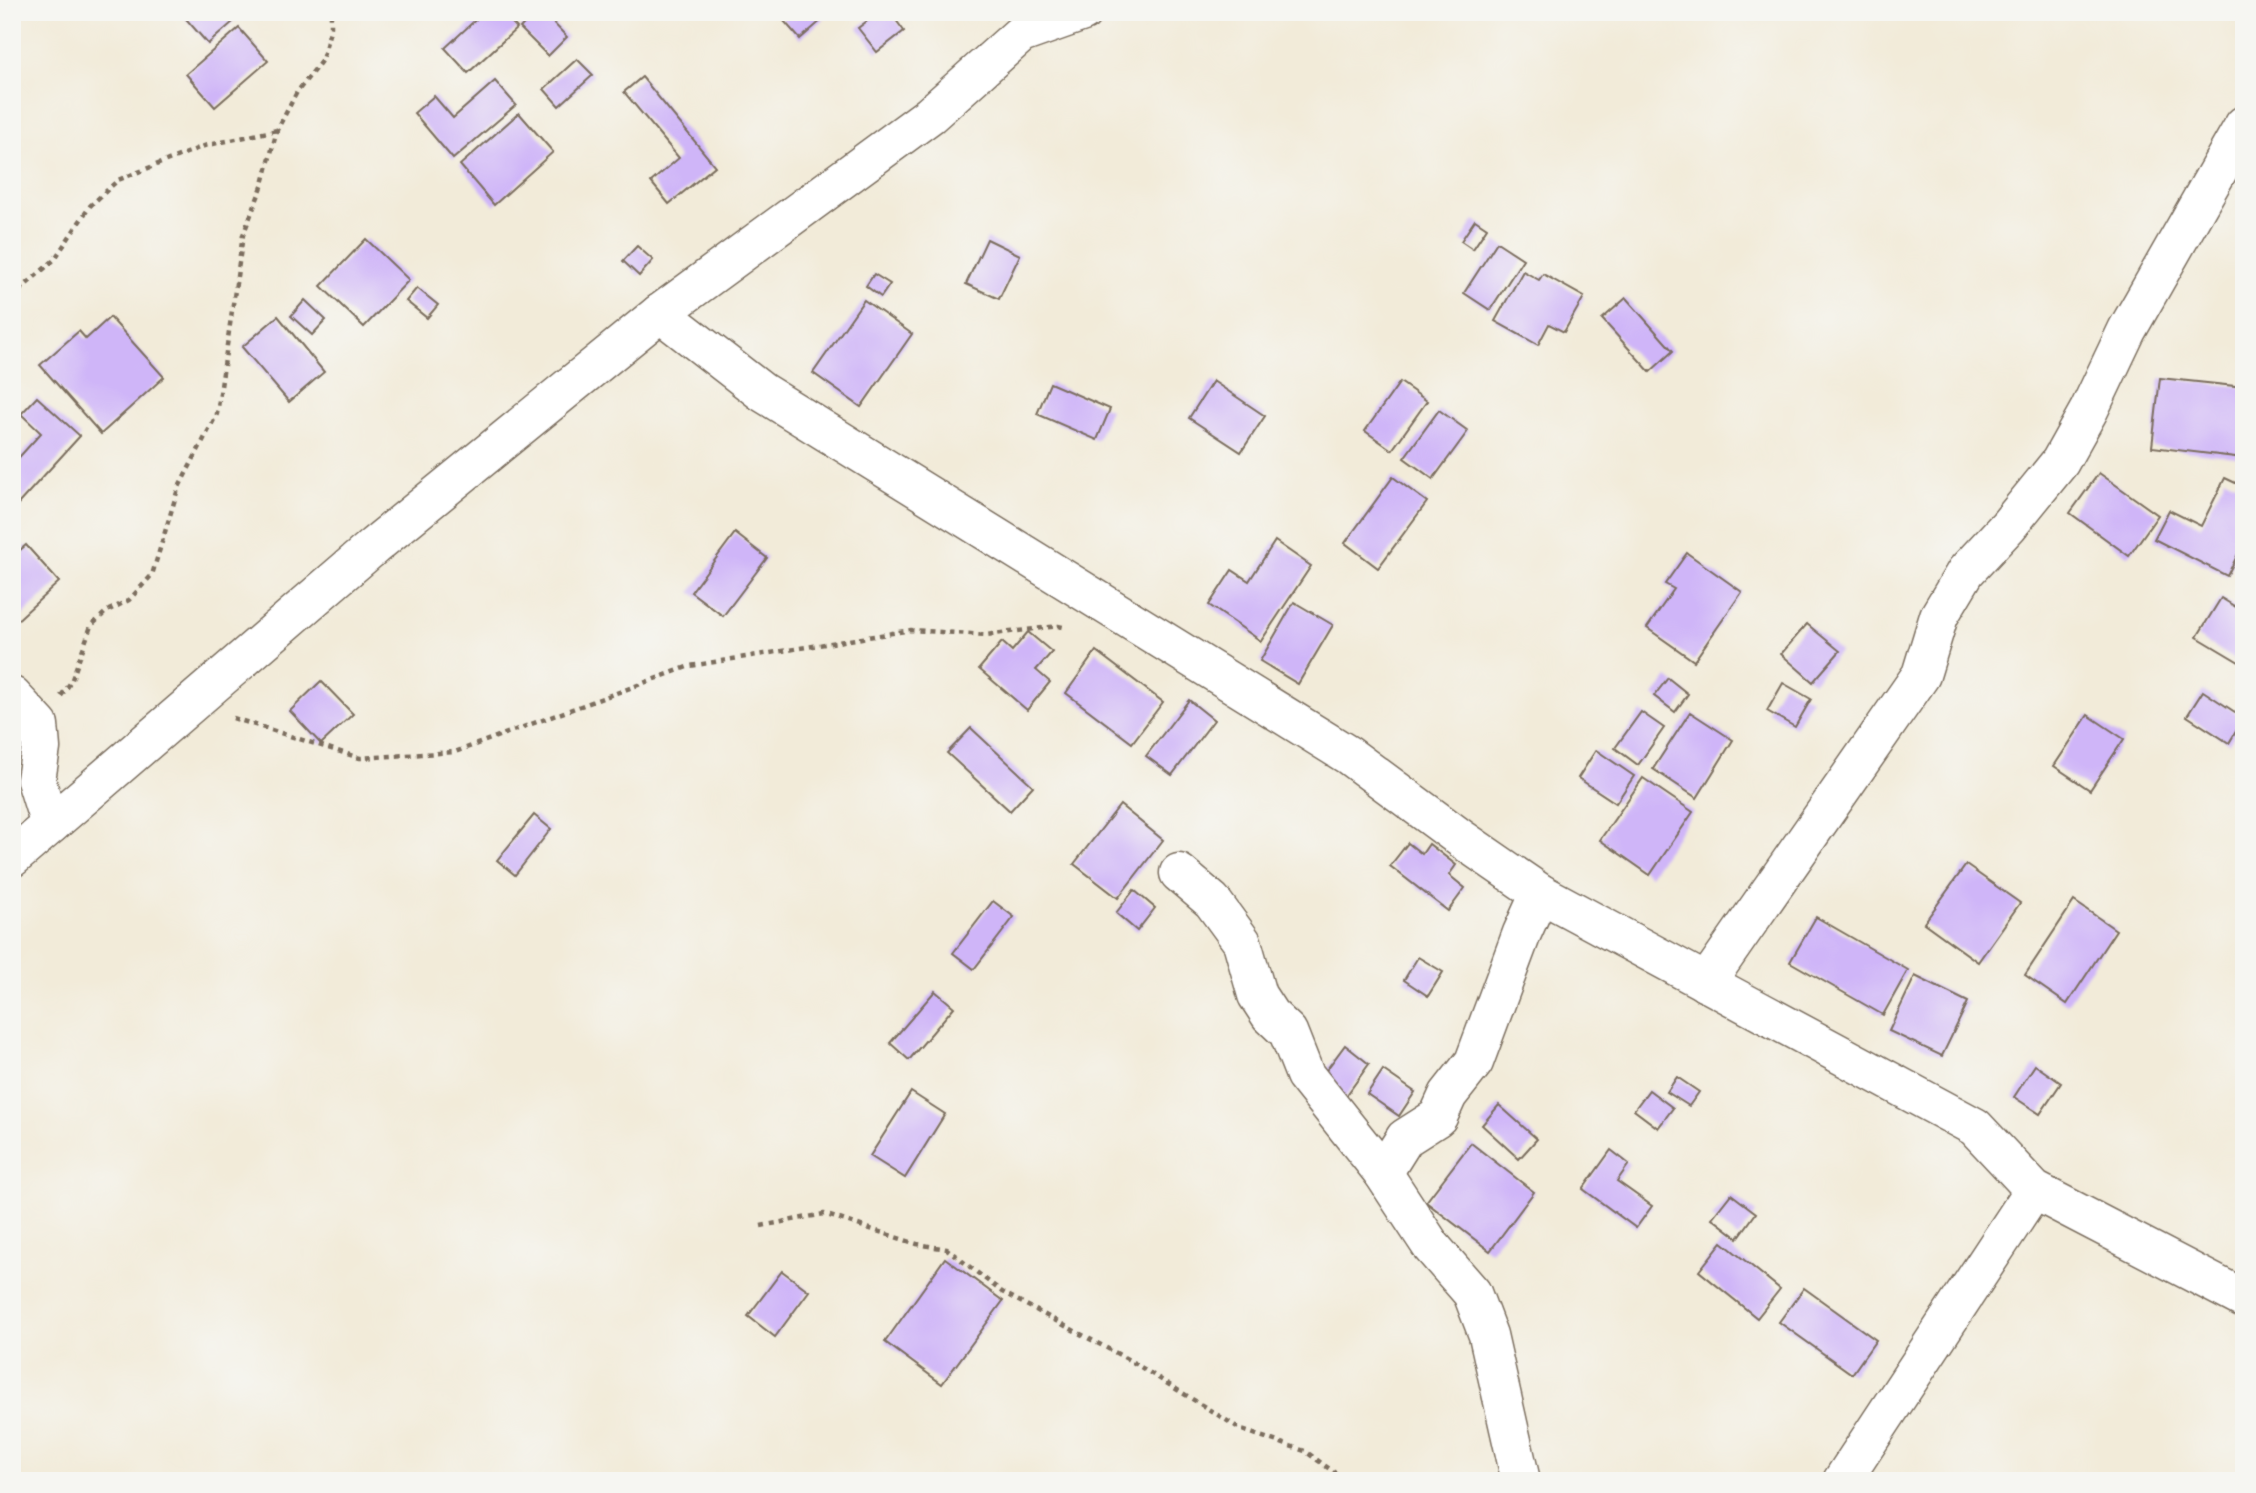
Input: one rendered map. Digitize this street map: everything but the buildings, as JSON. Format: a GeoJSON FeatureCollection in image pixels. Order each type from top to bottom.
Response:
{"type":"FeatureCollection","features":[{"type":"Feature","properties":{"kind":"street"},"geometry":{"type":"LineString","coordinates":[[12,858],[374,546],[660,313],[930,115],[1021,34],[1083,12]]}},
{"type":"Feature","properties":{"kind":"street"},"geometry":{"type":"LineString","coordinates":[[1706,983],[1921,675],[1939,615],[1966,571],[2008,526],[2060,462],[2089,410],[2127,330],[2244,125]]}},
{"type":"Feature","properties":{"kind":"street"},"geometry":{"type":"LineString","coordinates":[[660,313],[762,392],[1348,755],[1463,841],[1540,893],[1975,1127],[2034,1190],[2243,1297]]}},
{"type":"Feature","properties":{"kind":"street"},"geometry":{"type":"LineString","coordinates":[[12,696],[40,724],[41,748],[36,780],[50,825]]}},
{"type":"Feature","properties":{"kind":"street"},"geometry":{"type":"LineString","coordinates":[[1179,873],[1212,901],[1242,942],[1257,995],[1270,1015],[1287,1032],[1305,1075],[1382,1173],[1431,1246],[1472,1293],[1488,1335],[1521,1481]]}},
{"type":"Feature","properties":{"kind":"street"},"geometry":{"type":"LineString","coordinates":[[1382,1173],[1405,1138],[1438,1117],[1448,1095],[1474,1062],[1512,957],[1540,893]]}},
{"type":"Feature","properties":{"kind":"street"},"geometry":{"type":"LineString","coordinates":[[1842,1481],[2034,1190]]}},
{"type":"Feature","properties":{"kind":"path"},"geometry":{"type":"LineString","coordinates":[[40,724],[71,682],[91,626],[107,611],[129,600],[152,575],[178,489],[216,414],[243,235],[263,184],[276,130],[297,92],[321,60],[331,27],[331,12]]}},
{"type":"Feature","properties":{"kind":"path"},"geometry":{"type":"LineString","coordinates":[[12,297],[54,260],[90,206],[118,180],[204,146],[276,130]]}},
{"type":"Feature","properties":{"kind":"path"},"geometry":{"type":"LineString","coordinates":[[189,705],[360,758],[455,752],[690,667],[911,629],[986,635],[1058,626],[1071,629]]}},
{"type":"Feature","properties":{"kind":"path"},"geometry":{"type":"LineString","coordinates":[[761,1226],[824,1214],[917,1244],[947,1249],[1002,1292],[1131,1361],[1242,1430],[1305,1451],[1346,1481]]}}]}
